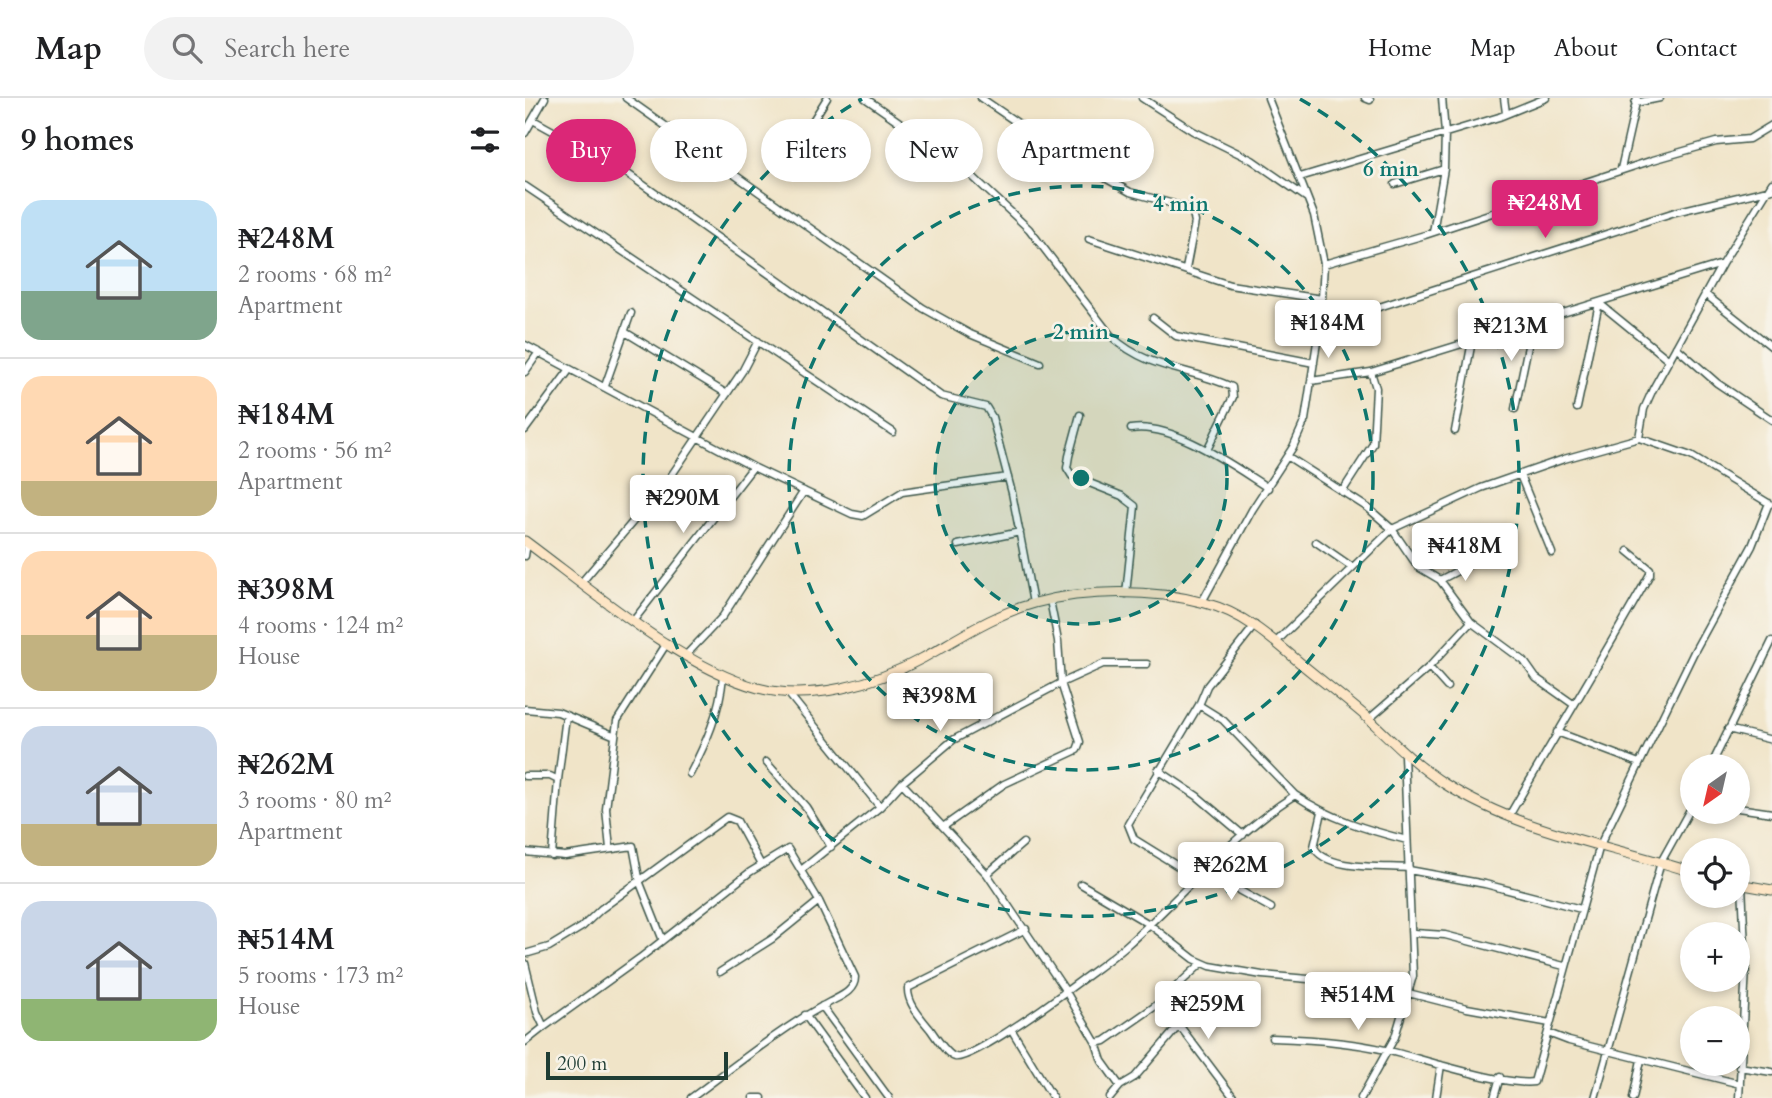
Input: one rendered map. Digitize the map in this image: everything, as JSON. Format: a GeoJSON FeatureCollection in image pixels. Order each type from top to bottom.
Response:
{"type":"FeatureCollection","features":[{"type":"Feature","properties":{"kind":"street"},"geometry":{"type":"LineString","coordinates":[[525,133],[545,98]]}},
{"type":"Feature","properties":{"kind":"street"},"geometry":{"type":"LineString","coordinates":[[625,98],[923,308],[970,334],[1040,363]]}},
{"type":"Feature","properties":{"kind":"street"},"geometry":{"type":"LineString","coordinates":[[814,119],[827,98]]}},
{"type":"Feature","properties":{"kind":"street"},"geometry":{"type":"LineString","coordinates":[[865,98],[958,163],[1029,229],[1123,347],[1161,367],[1232,387],[1233,397],[1207,450]]}},
{"type":"Feature","properties":{"kind":"street"},"geometry":{"type":"LineString","coordinates":[[981,98],[1066,156],[1130,192],[1192,209],[1195,222],[1186,269]]}},
{"type":"Feature","properties":{"kind":"street"},"geometry":{"type":"LineString","coordinates":[[1142,98],[1193,131],[1252,160],[1307,198]]}},
{"type":"Feature","properties":{"kind":"street"},"geometry":{"type":"LineString","coordinates":[[1202,602],[1305,420],[1320,326],[1324,264],[1300,177],[1268,98]]}},
{"type":"Feature","properties":{"kind":"street"},"geometry":{"type":"LineString","coordinates":[[1433,232],[1444,169],[1442,98]]}},
{"type":"Feature","properties":{"kind":"street"},"geometry":{"type":"LineString","coordinates":[[1503,98],[1506,113]]}},
{"type":"Feature","properties":{"kind":"street"},"geometry":{"type":"LineString","coordinates":[[1300,177],[1445,133],[1546,98]]}},
{"type":"Feature","properties":{"kind":"street"},"geometry":{"type":"LineString","coordinates":[[1621,169],[1636,101],[1660,98]]}},
{"type":"Feature","properties":{"kind":"street"},"geometry":{"type":"LineString","coordinates":[[533,120],[618,167],[664,198],[941,396],[986,407],[992,417],[1008,477],[1033,603]]}},
{"type":"Feature","properties":{"kind":"street"},"geometry":{"type":"LineString","coordinates":[[1324,264],[1433,232],[1621,169],[1716,142],[1749,139],[1772,125]]}},
{"type":"Feature","properties":{"kind":"street"},"geometry":{"type":"LineString","coordinates":[[1395,184],[1444,169]]}},
{"type":"Feature","properties":{"kind":"street"},"geometry":{"type":"LineString","coordinates":[[525,186],[893,432]]}},
{"type":"Feature","properties":{"kind":"street"},"geometry":{"type":"LineString","coordinates":[[1639,438],[1644,409],[1669,360],[1722,264],[1770,186]]}},
{"type":"Feature","properties":{"kind":"street"},"geometry":{"type":"LineString","coordinates":[[1320,326],[1618,229],[1770,186]]}},
{"type":"Feature","properties":{"kind":"street"},"geometry":{"type":"LineString","coordinates":[[1089,239],[1230,285],[1322,299]]}},
{"type":"Feature","properties":{"kind":"street"},"geometry":{"type":"LineString","coordinates":[[1311,381],[1371,372],[1722,264]]}},
{"type":"Feature","properties":{"kind":"street"},"geometry":{"type":"LineString","coordinates":[[1705,294],[1772,346]]}},
{"type":"Feature","properties":{"kind":"street"},"geometry":{"type":"LineString","coordinates":[[1598,303],[1669,360]]}},
{"type":"Feature","properties":{"kind":"street"},"geometry":{"type":"LineString","coordinates":[[1577,408],[1598,303]]}},
{"type":"Feature","properties":{"kind":"street"},"geometry":{"type":"LineString","coordinates":[[604,386],[631,313]]}},
{"type":"Feature","properties":{"kind":"street"},"geometry":{"type":"LineString","coordinates":[[1153,318],[1176,336],[1314,363]]}},
{"type":"Feature","properties":{"kind":"street"},"geometry":{"type":"LineString","coordinates":[[1515,409],[1533,322]]}},
{"type":"Feature","properties":{"kind":"street"},"geometry":{"type":"LineString","coordinates":[[625,332],[727,394]]}},
{"type":"Feature","properties":{"kind":"street"},"geometry":{"type":"LineString","coordinates":[[581,583],[669,479],[727,394],[758,341]]}},
{"type":"Feature","properties":{"kind":"street"},"geometry":{"type":"LineString","coordinates":[[1455,431],[1472,341]]}},
{"type":"Feature","properties":{"kind":"street"},"geometry":{"type":"LineString","coordinates":[[525,345],[753,467],[852,514],[863,516],[902,492],[953,487],[1008,477]]}},
{"type":"Feature","properties":{"kind":"street"},"geometry":{"type":"LineString","coordinates":[[1676,347],[1726,390],[1772,420]]}},
{"type":"Feature","properties":{"kind":"street"},"geometry":{"type":"LineString","coordinates":[[525,372],[538,352]]}},
{"type":"Feature","properties":{"kind":"street"},"geometry":{"type":"LineString","coordinates":[[525,430],[570,369]]}},
{"type":"Feature","properties":{"kind":"street"},"geometry":{"type":"LineString","coordinates":[[1342,492],[1373,443],[1376,388],[1371,372]]}},
{"type":"Feature","properties":{"kind":"street"},"geometry":{"type":"LineString","coordinates":[[1080,415],[1067,468],[1072,476],[1122,496],[1135,506],[1126,594]]}},
{"type":"Feature","properties":{"kind":"street"},"geometry":{"type":"LineString","coordinates":[[1131,429],[1152,429],[1207,450],[1268,488]]}},
{"type":"Feature","properties":{"kind":"street"},"geometry":{"type":"LineString","coordinates":[[1272,1038],[1332,1040],[1441,1065],[1534,1082],[1563,966],[1600,845],[1771,504],[1691,456],[1639,438],[1481,488],[1392,529],[1276,642]]}},
{"type":"Feature","properties":{"kind":"street"},"geometry":{"type":"LineString","coordinates":[[1287,456],[1392,529],[1418,567],[1440,580],[1471,622],[1524,661],[1536,678],[1573,704]]}},
{"type":"Feature","properties":{"kind":"street"},"geometry":{"type":"LineString","coordinates":[[634,620],[753,467]]}},
{"type":"Feature","properties":{"kind":"street"},"geometry":{"type":"LineString","coordinates":[[1520,475],[1552,553]]}},
{"type":"Feature","properties":{"kind":"street"},"geometry":{"type":"LineString","coordinates":[[687,655],[729,608],[804,491]]}},
{"type":"Feature","properties":{"kind":"street"},"geometry":{"type":"LineString","coordinates":[[958,545],[1020,532]]}},
{"type":"Feature","properties":{"kind":"street"},"geometry":{"type":"LineString","coordinates":[[526,542],[667,643],[723,676],[761,689],[788,693],[832,688],[883,676],[922,659],[972,629],[1033,603],[1126,594],[1202,602],[1255,625],[1369,719],[1404,755],[1468,798],[1549,832],[1680,868]]}},
{"type":"Feature","properties":{"kind":"street"},"geometry":{"type":"LineString","coordinates":[[525,556],[526,542]]}},
{"type":"Feature","properties":{"kind":"street"},"geometry":{"type":"LineString","coordinates":[[1316,542],[1352,567]]}},
{"type":"Feature","properties":{"kind":"street"},"geometry":{"type":"LineString","coordinates":[[1509,816],[1573,704],[1616,639],[1650,574],[1650,569],[1628,551]]}},
{"type":"Feature","properties":{"kind":"street"},"geometry":{"type":"LineString","coordinates":[[1440,580],[1478,561]]}},
{"type":"Feature","properties":{"kind":"street"},"geometry":{"type":"LineString","coordinates":[[943,827],[1004,784],[1077,750],[1080,742],[1061,683],[1058,641],[1050,600]]}},
{"type":"Feature","properties":{"kind":"street"},"geometry":{"type":"LineString","coordinates":[[1369,719],[1429,667],[1471,622]]}},
{"type":"Feature","properties":{"kind":"street"},"geometry":{"type":"LineString","coordinates":[[1197,878],[1134,839],[1128,830],[1130,816],[1199,705],[1207,686],[1255,625]]}},
{"type":"Feature","properties":{"kind":"street"},"geometry":{"type":"LineString","coordinates":[[1716,754],[1772,641]]}},
{"type":"Feature","properties":{"kind":"street"},"geometry":{"type":"LineString","coordinates":[[610,849],[606,809],[613,735],[620,714],[641,687],[667,643]]}},
{"type":"Feature","properties":{"kind":"street"},"geometry":{"type":"LineString","coordinates":[[801,870],[880,807],[902,783],[953,740],[982,722],[1103,664],[1147,664]]}},
{"type":"Feature","properties":{"kind":"street"},"geometry":{"type":"LineString","coordinates":[[1429,667],[1447,687]]}},
{"type":"Feature","properties":{"kind":"street"},"geometry":{"type":"LineString","coordinates":[[690,774],[711,731],[722,695],[723,676]]}},
{"type":"Feature","properties":{"kind":"street"},"geometry":{"type":"LineString","coordinates":[[964,679],[982,722]]}},
{"type":"Feature","properties":{"kind":"street"},"geometry":{"type":"LineString","coordinates":[[788,693],[880,807]]}},
{"type":"Feature","properties":{"kind":"street"},"geometry":{"type":"LineString","coordinates":[[1199,705],[1223,720],[1295,795],[1322,812],[1360,827],[1407,839]]}},
{"type":"Feature","properties":{"kind":"street"},"geometry":{"type":"LineString","coordinates":[[525,709],[558,712],[613,735]]}},
{"type":"Feature","properties":{"kind":"street"},"geometry":{"type":"LineString","coordinates":[[552,856],[566,716]]}},
{"type":"Feature","properties":{"kind":"street"},"geometry":{"type":"LineString","coordinates":[[1728,729],[1772,740]]}},
{"type":"Feature","properties":{"kind":"street"},"geometry":{"type":"LineString","coordinates":[[1557,732],[1639,763]]}},
{"type":"Feature","properties":{"kind":"street"},"geometry":{"type":"LineString","coordinates":[[1361,1098],[1388,1052],[1410,994],[1414,933],[1404,755]]}},
{"type":"Feature","properties":{"kind":"street"},"geometry":{"type":"LineString","coordinates":[[767,762],[806,807],[831,847]]}},
{"type":"Feature","properties":{"kind":"street"},"geometry":{"type":"LineString","coordinates":[[1158,771],[1197,796],[1243,835]]}},
{"type":"Feature","properties":{"kind":"street"},"geometry":{"type":"LineString","coordinates":[[525,776],[550,776],[558,780]]}},
{"type":"Feature","properties":{"kind":"street"},"geometry":{"type":"LineString","coordinates":[[902,783],[987,874],[1065,990],[1096,1043],[1102,1061],[1119,1086]]}},
{"type":"Feature","properties":{"kind":"street"},"geometry":{"type":"LineString","coordinates":[[1026,929],[910,985],[907,991],[922,1019],[954,1056],[962,1057],[1011,1029],[1103,965],[1243,835],[1295,795]]}},
{"type":"Feature","properties":{"kind":"street"},"geometry":{"type":"LineString","coordinates":[[1750,810],[1772,813]]}},
{"type":"Feature","properties":{"kind":"street"},"geometry":{"type":"LineString","coordinates":[[1322,812],[1314,847],[1323,858],[1345,864],[1409,869],[1485,884],[1581,909]]}},
{"type":"Feature","properties":{"kind":"street"},"geometry":{"type":"LineString","coordinates":[[525,954],[549,947],[582,927],[601,909],[727,817],[737,821],[761,865]]}},
{"type":"Feature","properties":{"kind":"street"},"geometry":{"type":"LineString","coordinates":[[1595,1098],[1661,862],[1682,824]]}},
{"type":"Feature","properties":{"kind":"street"},"geometry":{"type":"LineString","coordinates":[[987,874],[1023,843]]}},
{"type":"Feature","properties":{"kind":"street"},"geometry":{"type":"LineString","coordinates":[[525,852],[552,856],[633,846],[640,883],[662,938]]}},
{"type":"Feature","properties":{"kind":"street"},"geometry":{"type":"LineString","coordinates":[[525,1042],[761,865],[788,849],[819,901],[855,981],[849,991],[805,1014],[691,1098]]}},
{"type":"Feature","properties":{"kind":"street"},"geometry":{"type":"LineString","coordinates":[[1204,871],[1271,908]]}},
{"type":"Feature","properties":{"kind":"street"},"geometry":{"type":"LineString","coordinates":[[1081,884],[1149,924],[1202,963],[1262,975],[1377,985],[1550,1023]]}},
{"type":"Feature","properties":{"kind":"street"},"geometry":{"type":"LineString","coordinates":[[1750,886],[1772,890]]}},
{"type":"Feature","properties":{"kind":"street"},"geometry":{"type":"LineString","coordinates":[[720,972],[772,939],[819,901]]}},
{"type":"Feature","properties":{"kind":"street"},"geometry":{"type":"LineString","coordinates":[[1742,908],[1747,968],[1744,1006]]}},
{"type":"Feature","properties":{"kind":"street"},"geometry":{"type":"LineString","coordinates":[[1414,933],[1445,935],[1563,966]]}},
{"type":"Feature","properties":{"kind":"street"},"geometry":{"type":"LineString","coordinates":[[525,963],[537,1012],[544,1027]]}},
{"type":"Feature","properties":{"kind":"street"},"geometry":{"type":"LineString","coordinates":[[1096,1043],[1113,1035],[1161,1001],[1202,963]]}},
{"type":"Feature","properties":{"kind":"street"},"geometry":{"type":"LineString","coordinates":[[1161,1001],[1234,1098]]}},
{"type":"Feature","properties":{"kind":"street"},"geometry":{"type":"LineString","coordinates":[[822,1006],[889,1098]]}},
{"type":"Feature","properties":{"kind":"street"},"geometry":{"type":"LineString","coordinates":[[805,1014],[865,1098]]}},
{"type":"Feature","properties":{"kind":"street"},"geometry":{"type":"LineString","coordinates":[[1110,1098],[1119,1086],[1135,1077],[1175,1030],[1181,1028]]}},
{"type":"Feature","properties":{"kind":"street"},"geometry":{"type":"LineString","coordinates":[[1011,1029],[1053,1098]]}},
{"type":"Feature","properties":{"kind":"street"},"geometry":{"type":"LineString","coordinates":[[1548,1033],[1607,1051],[1740,1084]]}},
{"type":"Feature","properties":{"kind":"street"},"geometry":{"type":"LineString","coordinates":[[1633,1098],[1641,1060]]}},
{"type":"Feature","properties":{"kind":"street"},"geometry":{"type":"LineString","coordinates":[[1436,1098],[1441,1065]]}},
{"type":"Feature","properties":{"kind":"street"},"geometry":{"type":"LineString","coordinates":[[1750,1069],[1772,1072]]}},
{"type":"Feature","properties":{"kind":"street"},"geometry":{"type":"LineString","coordinates":[[1739,1098],[1740,1076]]}},
{"type":"Feature","properties":{"kind":"street"},"geometry":{"type":"LineString","coordinates":[[1494,1098],[1500,1077]]}},
{"type":"Feature","properties":{"kind":"street"},"geometry":{"type":"LineString","coordinates":[[753,1098],[762,1098]]}}]}
